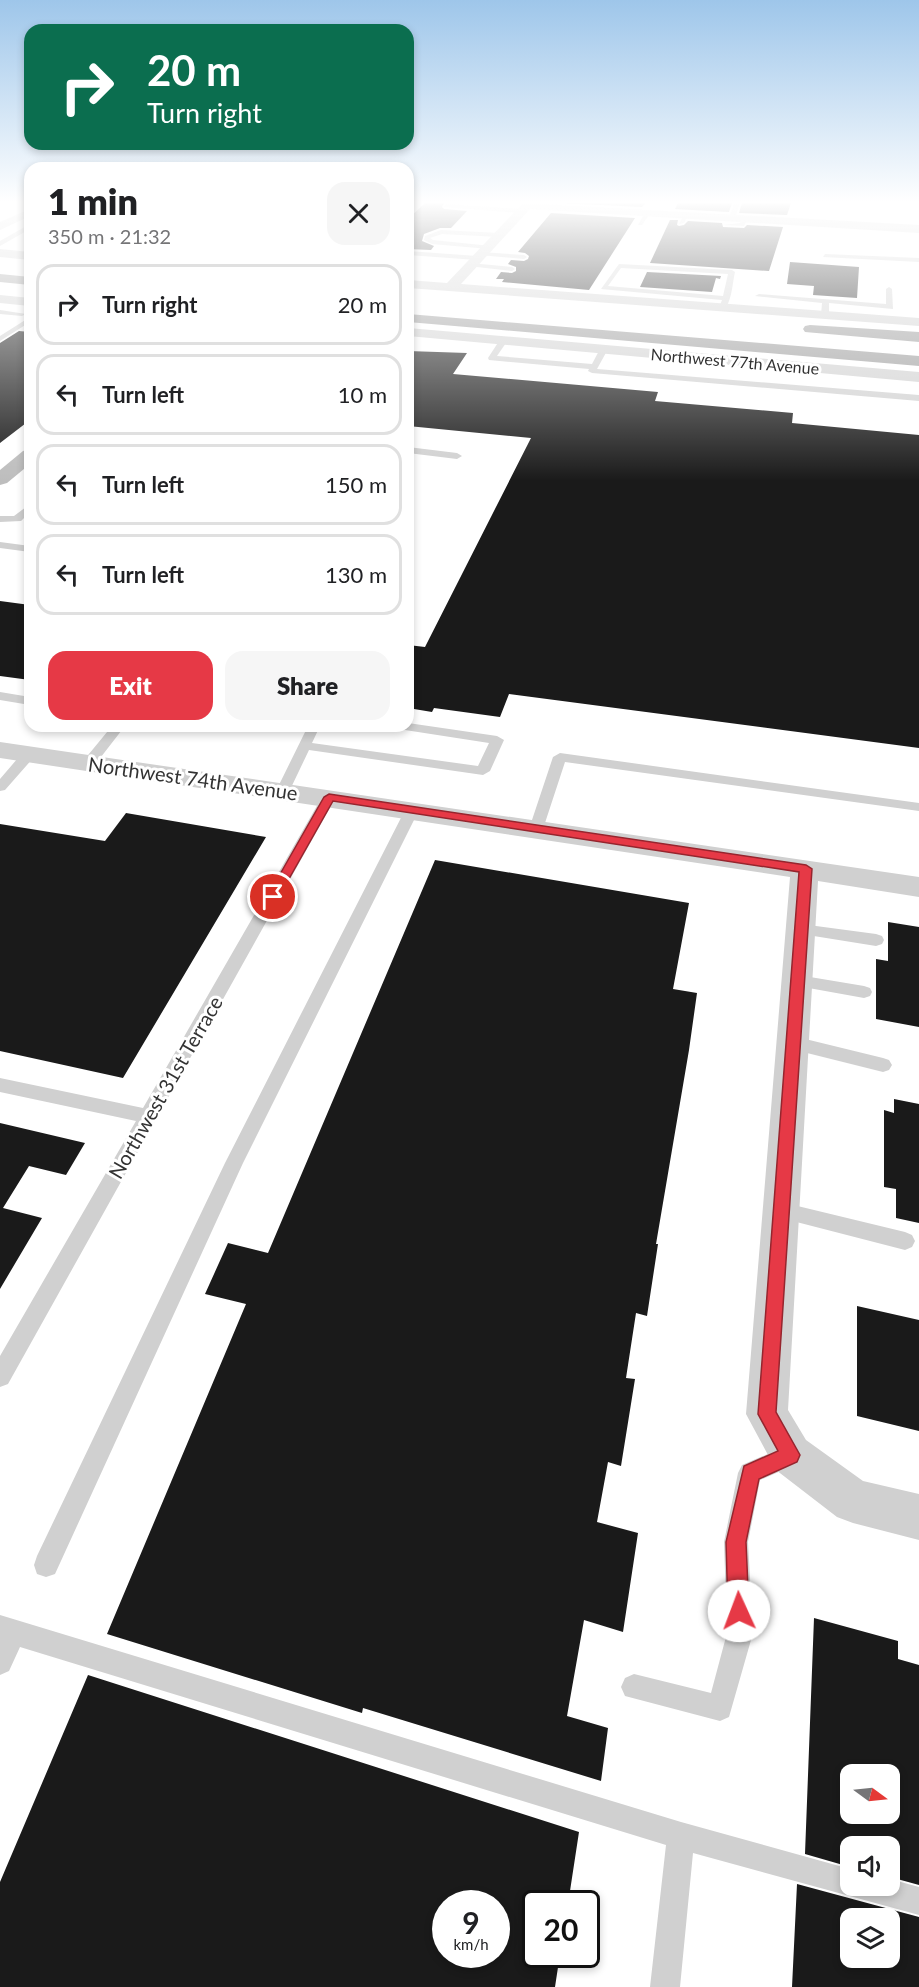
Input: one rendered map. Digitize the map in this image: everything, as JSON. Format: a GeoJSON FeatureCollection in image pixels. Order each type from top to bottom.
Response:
{"type":"FeatureCollection","features":[{"type":"Feature","properties":{"kind":"highway"},"geometry":{"type":"LineString","coordinates":[[414,297],[680,319]]}},
{"type":"Feature","properties":{"kind":"highway"},"geometry":{"type":"LineString","coordinates":[[414,304],[646,323]]}},
{"type":"Feature","properties":{"kind":"highway"},"geometry":{"type":"LineString","coordinates":[[414,312],[919,352]]}},
{"type":"Feature","properties":{"kind":"highway"},"geometry":{"type":"LineString","coordinates":[[414,319],[919,361]]}},
{"type":"Feature","properties":{"kind":"highway"},"geometry":{"type":"LineString","coordinates":[[919,337],[799,331],[919,344]]}},
{"type":"Feature","properties":{"kind":"street"},"geometry":{"type":"LineString","coordinates":[[600,296],[825,308],[919,322]]}},
{"type":"Feature","properties":{"kind":"street"},"geometry":{"type":"LineString","coordinates":[[0,299],[24,307]]}},
{"type":"Feature","properties":{"kind":"street","name":"Northwest 77th Avenue"},"geometry":{"type":"LineString","coordinates":[[414,332],[919,376]]}},
{"type":"Feature","properties":{"kind":"street"},"geometry":{"type":"LineString","coordinates":[[0,479],[24,460]]}},
{"type":"Feature","properties":{"kind":"street","name":"Northwest 74th Avenue"},"geometry":{"type":"LineString","coordinates":[[0,750],[329,797],[919,887]]}},
{"type":"Feature","properties":{"kind":"street"},"geometry":{"type":"LineString","coordinates":[[806,869],[767,1414],[791,1455],[853,1501],[919,1517]]}},
{"type":"Feature","properties":{"kind":"lane"},"geometry":{"type":"LineString","coordinates":[[690,296],[725,303],[727,296]]}},
{"type":"Feature","properties":{"kind":"lane"},"geometry":{"type":"LineString","coordinates":[[759,296],[825,308],[890,307],[889,296]]}},
{"type":"Feature","properties":{"kind":"lane"},"geometry":{"type":"LineString","coordinates":[[0,312],[24,308]]}},
{"type":"Feature","properties":{"kind":"lane"},"geometry":{"type":"LineString","coordinates":[[0,339],[24,323]]}},
{"type":"Feature","properties":{"kind":"lane"},"geometry":{"type":"LineString","coordinates":[[504,340],[492,358],[594,367]]}},
{"type":"Feature","properties":{"kind":"lane"},"geometry":{"type":"LineString","coordinates":[[604,349],[592,371],[919,398]]}},
{"type":"Feature","properties":{"kind":"lane"},"geometry":{"type":"LineString","coordinates":[[414,451],[457,456]]}},
{"type":"Feature","properties":{"kind":"lane"},"geometry":{"type":"LineString","coordinates":[[0,519],[17,519],[24,513]]}},
{"type":"Feature","properties":{"kind":"lane"},"geometry":{"type":"LineString","coordinates":[[0,545],[24,548]]}},
{"type":"Feature","properties":{"kind":"lane"},"geometry":{"type":"LineString","coordinates":[[0,696],[24,700]]}},
{"type":"Feature","properties":{"kind":"lane"},"geometry":{"type":"LineString","coordinates":[[305,746],[483,771],[497,740],[414,727]]}},
{"type":"Feature","properties":{"kind":"lane"},"geometry":{"type":"LineString","coordinates":[[89,763],[114,732]]}},
{"type":"Feature","properties":{"kind":"lane"},"geometry":{"type":"LineString","coordinates":[[283,791],[311,732]]}},
{"type":"Feature","properties":{"kind":"lane"},"geometry":{"type":"LineString","coordinates":[[0,787],[29,754]]}},
{"type":"Feature","properties":{"kind":"lane"},"geometry":{"type":"LineString","coordinates":[[536,829],[560,757],[919,807]]}},
{"type":"Feature","properties":{"kind":"lane","name":"Northwest 31st Terrace"},"geometry":{"type":"LineString","coordinates":[[0,1377],[329,797]]}},
{"type":"Feature","properties":{"kind":"lane"},"geometry":{"type":"LineString","coordinates":[[46,1565],[234,1163],[412,810]]}},
{"type":"Feature","properties":{"kind":"lane"},"geometry":{"type":"LineString","coordinates":[[801,929],[876,940]]}},
{"type":"Feature","properties":{"kind":"lane"},"geometry":{"type":"LineString","coordinates":[[798,981],[864,992]]}},
{"type":"Feature","properties":{"kind":"lane"},"geometry":{"type":"LineString","coordinates":[[793,1043],[883,1065]]}},
{"type":"Feature","properties":{"kind":"lane"},"geometry":{"type":"LineString","coordinates":[[0,1085],[149,1116]]}},
{"type":"Feature","properties":{"kind":"lane"},"geometry":{"type":"LineString","coordinates":[[781,1210],[905,1241]]}},
{"type":"Feature","properties":{"kind":"lane"},"geometry":{"type":"LineString","coordinates":[[634,1687],[720,1708],[740,1633],[736,1542],[750,1473],[791,1455]]}},
{"type":"Feature","properties":{"kind":"lane"},"geometry":{"type":"LineString","coordinates":[[0,1662],[7,1630],[681,1836],[840,1880]]}},
{"type":"Feature","properties":{"kind":"lane"},"geometry":{"type":"LineString","coordinates":[[665,1987],[681,1836]]}},
{"type":"Feature","properties":{"kind":"lane"},"geometry":{"type":"LineString","coordinates":[[897,1896],[919,1902]]}},
{"type":"Feature","properties":{"kind":"building"},"geometry":{"type":"Polygon","coordinates":[[[824,296],[857,296],[857,298],[824,296]]]}},
{"type":"Feature","properties":{"kind":"building"},"geometry":{"type":"Polygon","coordinates":[[[19,331],[24,331],[24,425],[0,443],[0,343],[19,331]]]}},
{"type":"Feature","properties":{"kind":"building"},"geometry":{"type":"Polygon","coordinates":[[[414,351],[467,353],[453,374],[658,392],[655,401],[793,413],[792,423],[919,435],[919,748],[509,694],[500,717],[434,708],[432,712],[414,709],[414,646],[425,647],[531,438],[414,427],[414,351]]]}},
{"type":"Feature","properties":{"kind":"building"},"geometry":{"type":"Polygon","coordinates":[[[0,601],[24,604],[24,679],[0,676],[0,601]]]}},
{"type":"Feature","properties":{"kind":"building"},"geometry":{"type":"Polygon","coordinates":[[[126,813],[266,837],[123,1078],[0,1051],[0,824],[105,841],[126,813]]]}},
{"type":"Feature","properties":{"kind":"building"},"geometry":{"type":"Polygon","coordinates":[[[435,860],[689,903],[673,989],[697,993],[689,1050],[656,1244],[658,1244],[647,1316],[636,1313],[626,1378],[635,1379],[621,1466],[608,1462],[597,1522],[638,1533],[623,1632],[584,1620],[567,1716],[608,1728],[601,1781],[363,1708],[362,1713],[107,1634],[246,1304],[205,1294],[228,1243],[268,1253],[435,860]]]}},
{"type":"Feature","properties":{"kind":"building"},"geometry":{"type":"Polygon","coordinates":[[[888,922],[919,927],[919,1027],[876,1019],[876,959],[888,961],[888,922]]]}},
{"type":"Feature","properties":{"kind":"building"},"geometry":{"type":"Polygon","coordinates":[[[894,1099],[919,1104],[919,1223],[896,1218],[896,1189],[884,1187],[884,1110],[894,1113],[894,1099]]]}},
{"type":"Feature","properties":{"kind":"building"},"geometry":{"type":"Polygon","coordinates":[[[0,1123],[85,1143],[66,1175],[29,1166],[3,1208],[42,1218],[0,1289],[0,1123]]]}},
{"type":"Feature","properties":{"kind":"building"},"geometry":{"type":"Polygon","coordinates":[[[857,1306],[919,1320],[919,1431],[857,1416],[857,1306]]]}},
{"type":"Feature","properties":{"kind":"building"},"geometry":{"type":"Polygon","coordinates":[[[814,1618],[898,1641],[898,1659],[919,1665],[919,1885],[900,1880],[900,1836],[840,1836],[840,1864],[805,1854],[814,1618]]]}},
{"type":"Feature","properties":{"kind":"building"},"geometry":{"type":"Polygon","coordinates":[[[88,1675],[579,1832],[570,1890],[522,1890],[522,1968],[558,1968],[555,1987],[0,1987],[0,1882],[88,1675]]]}},
{"type":"Feature","properties":{"kind":"building"},"geometry":{"type":"Polygon","coordinates":[[[797,1884],[886,1908],[840,1908],[840,1968],[900,1968],[900,1912],[919,1917],[919,1987],[792,1987],[797,1884]]]}},
{"type":"Feature","properties":{"kind":"route"},"geometry":{"type":"LineString","coordinates":[[273,897],[329,797],[806,869],[767,1414],[791,1455],[750,1473],[736,1542],[739,1611]]}}]}
